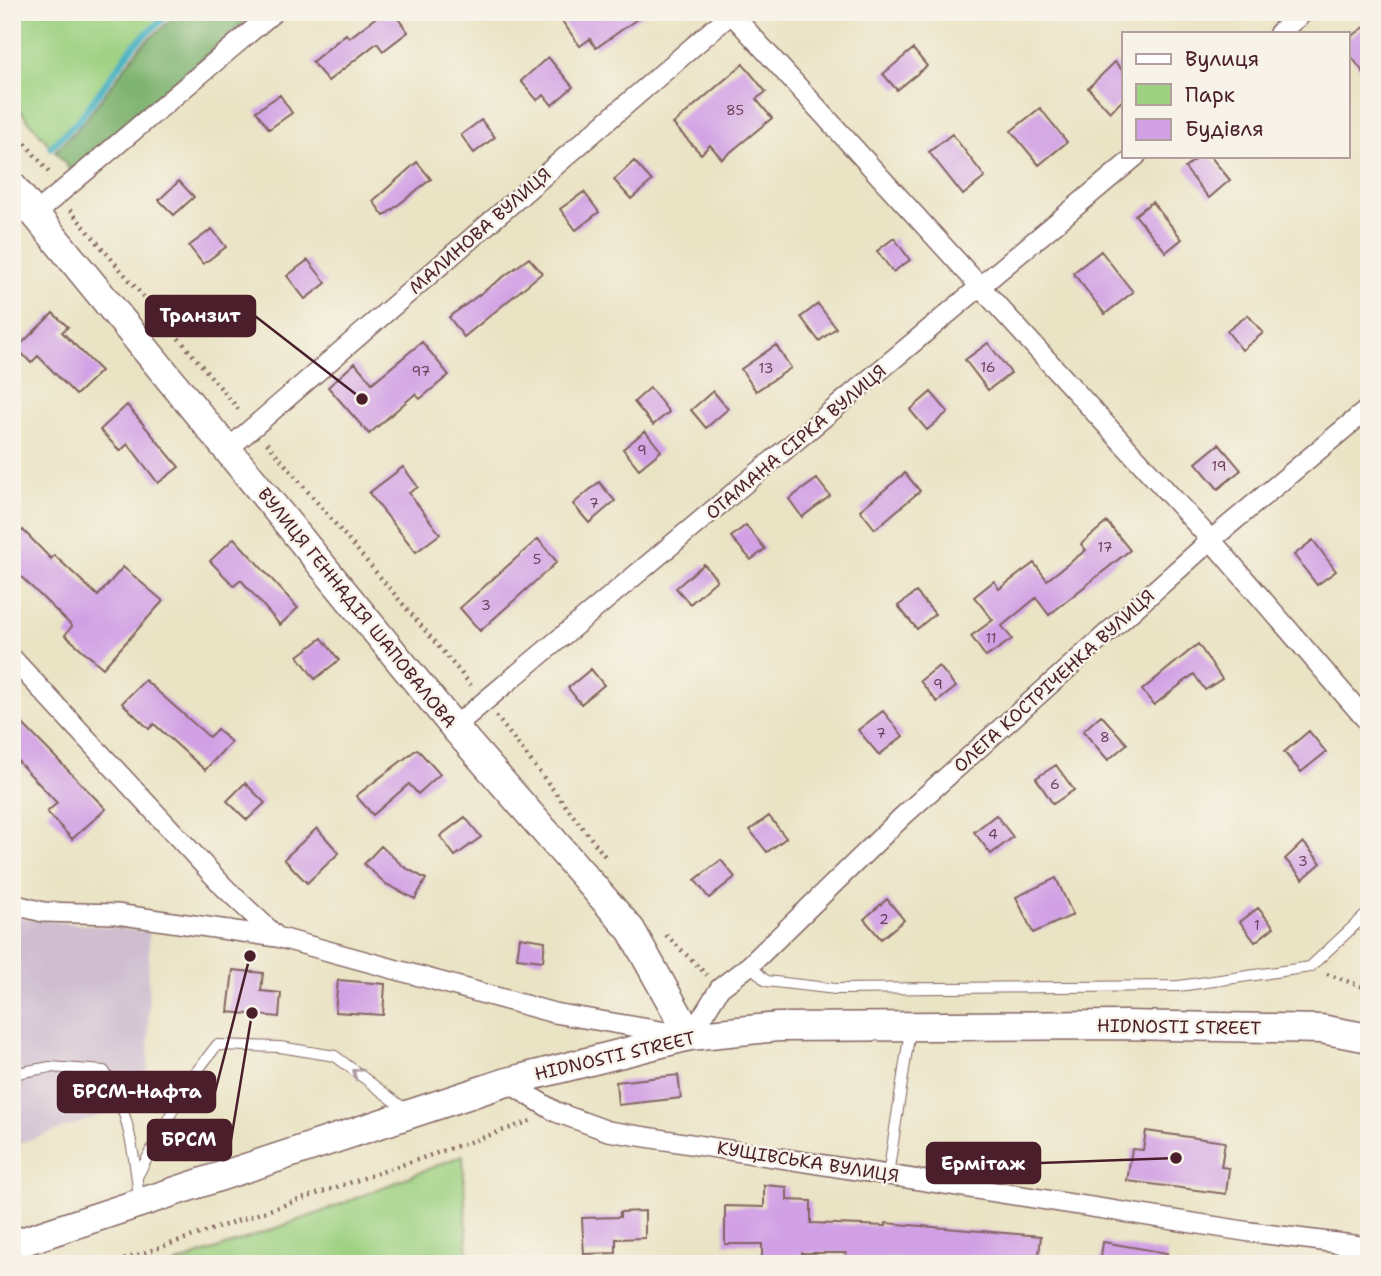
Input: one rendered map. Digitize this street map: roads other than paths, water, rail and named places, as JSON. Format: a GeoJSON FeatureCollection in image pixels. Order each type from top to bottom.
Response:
{"type":"FeatureCollection","features":[{"type":"Feature","properties":{"kind":"main road","name":"ВУЛИЦЯ ГЕННАДІЯ ШАПОВАЛОВА"},"geometry":{"type":"LineString","coordinates":[[12,186],[454,727],[631,930],[690,1036]]}},
{"type":"Feature","properties":{"kind":"main road","name":"HIDNOSTI STREET"},"geometry":{"type":"LineString","coordinates":[[12,1245],[138,1190],[411,1114],[507,1082],[690,1036],[778,1027],[911,1026],[1308,1029],[1369,1038]]}},
{"type":"Feature","properties":{"kind":"street"},"geometry":{"type":"LineString","coordinates":[[39,217],[60,193],[274,12]]}},
{"type":"Feature","properties":{"kind":"street"},"geometry":{"type":"LineString","coordinates":[[1280,32],[1304,12]]}},
{"type":"Feature","properties":{"kind":"street"},"geometry":{"type":"LineString","coordinates":[[731,13],[1211,540],[1369,723]]}},
{"type":"Feature","properties":{"kind":"street","name":"МАЛИНОВА ВУЛИЦЯ"},"geometry":{"type":"LineString","coordinates":[[228,449],[731,13]]}},
{"type":"Feature","properties":{"kind":"street","name":"ОТАМАНА СІРКА ВУЛИЦЯ"},"geometry":{"type":"LineString","coordinates":[[454,727],[1134,158]]}},
{"type":"Feature","properties":{"kind":"street","name":"ОЛЕГА КОСТРІЧЕНКА ВУЛИЦЯ"},"geometry":{"type":"LineString","coordinates":[[690,1036],[720,988],[750,965],[903,816],[1211,540],[1369,408]]}},
{"type":"Feature","properties":{"kind":"street"},"geometry":{"type":"LineString","coordinates":[[12,658],[225,888],[277,937]]}},
{"type":"Feature","properties":{"kind":"street"},"geometry":{"type":"LineString","coordinates":[[12,904],[43,912],[116,914],[277,937],[554,1013],[690,1036]]}},
{"type":"Feature","properties":{"kind":"street","name":"КУЩІВСЬКА ВУЛИЦЯ"},"geometry":{"type":"LineString","coordinates":[[507,1082],[556,1112],[608,1131],[1250,1232],[1369,1247]]}},
{"type":"Feature","properties":{"kind":"lane"},"geometry":{"type":"LineString","coordinates":[[750,965],[766,981],[836,989],[1179,986],[1310,967],[1369,912]]}},
{"type":"Feature","properties":{"kind":"lane"},"geometry":{"type":"LineString","coordinates":[[888,1175],[911,1026]]}},
{"type":"Feature","properties":{"kind":"lane"},"geometry":{"type":"LineString","coordinates":[[138,1190],[187,1084],[217,1045],[280,1047],[335,1056],[411,1114]]}},
{"type":"Feature","properties":{"kind":"lane"},"geometry":{"type":"LineString","coordinates":[[12,1074],[50,1067],[104,1071],[114,1086],[138,1190]]}},
{"type":"Feature","properties":{"kind":"waterway"},"geometry":{"type":"LineString","coordinates":[[51,147],[79,120],[135,44],[171,12]]}},
{"type":"Feature","properties":{"kind":"place","name":"Транзит"},"geometry":{"type":"Point","coordinates":[362,399]}},
{"type":"Feature","properties":{"kind":"place","name":"БРСМ-Нафта"},"geometry":{"type":"Point","coordinates":[250,956]}},
{"type":"Feature","properties":{"kind":"place","name":"БРСМ"},"geometry":{"type":"Point","coordinates":[252,1013]}},
{"type":"Feature","properties":{"kind":"place","name":"Ермітаж"},"geometry":{"type":"Point","coordinates":[1176,1158]}}]}
